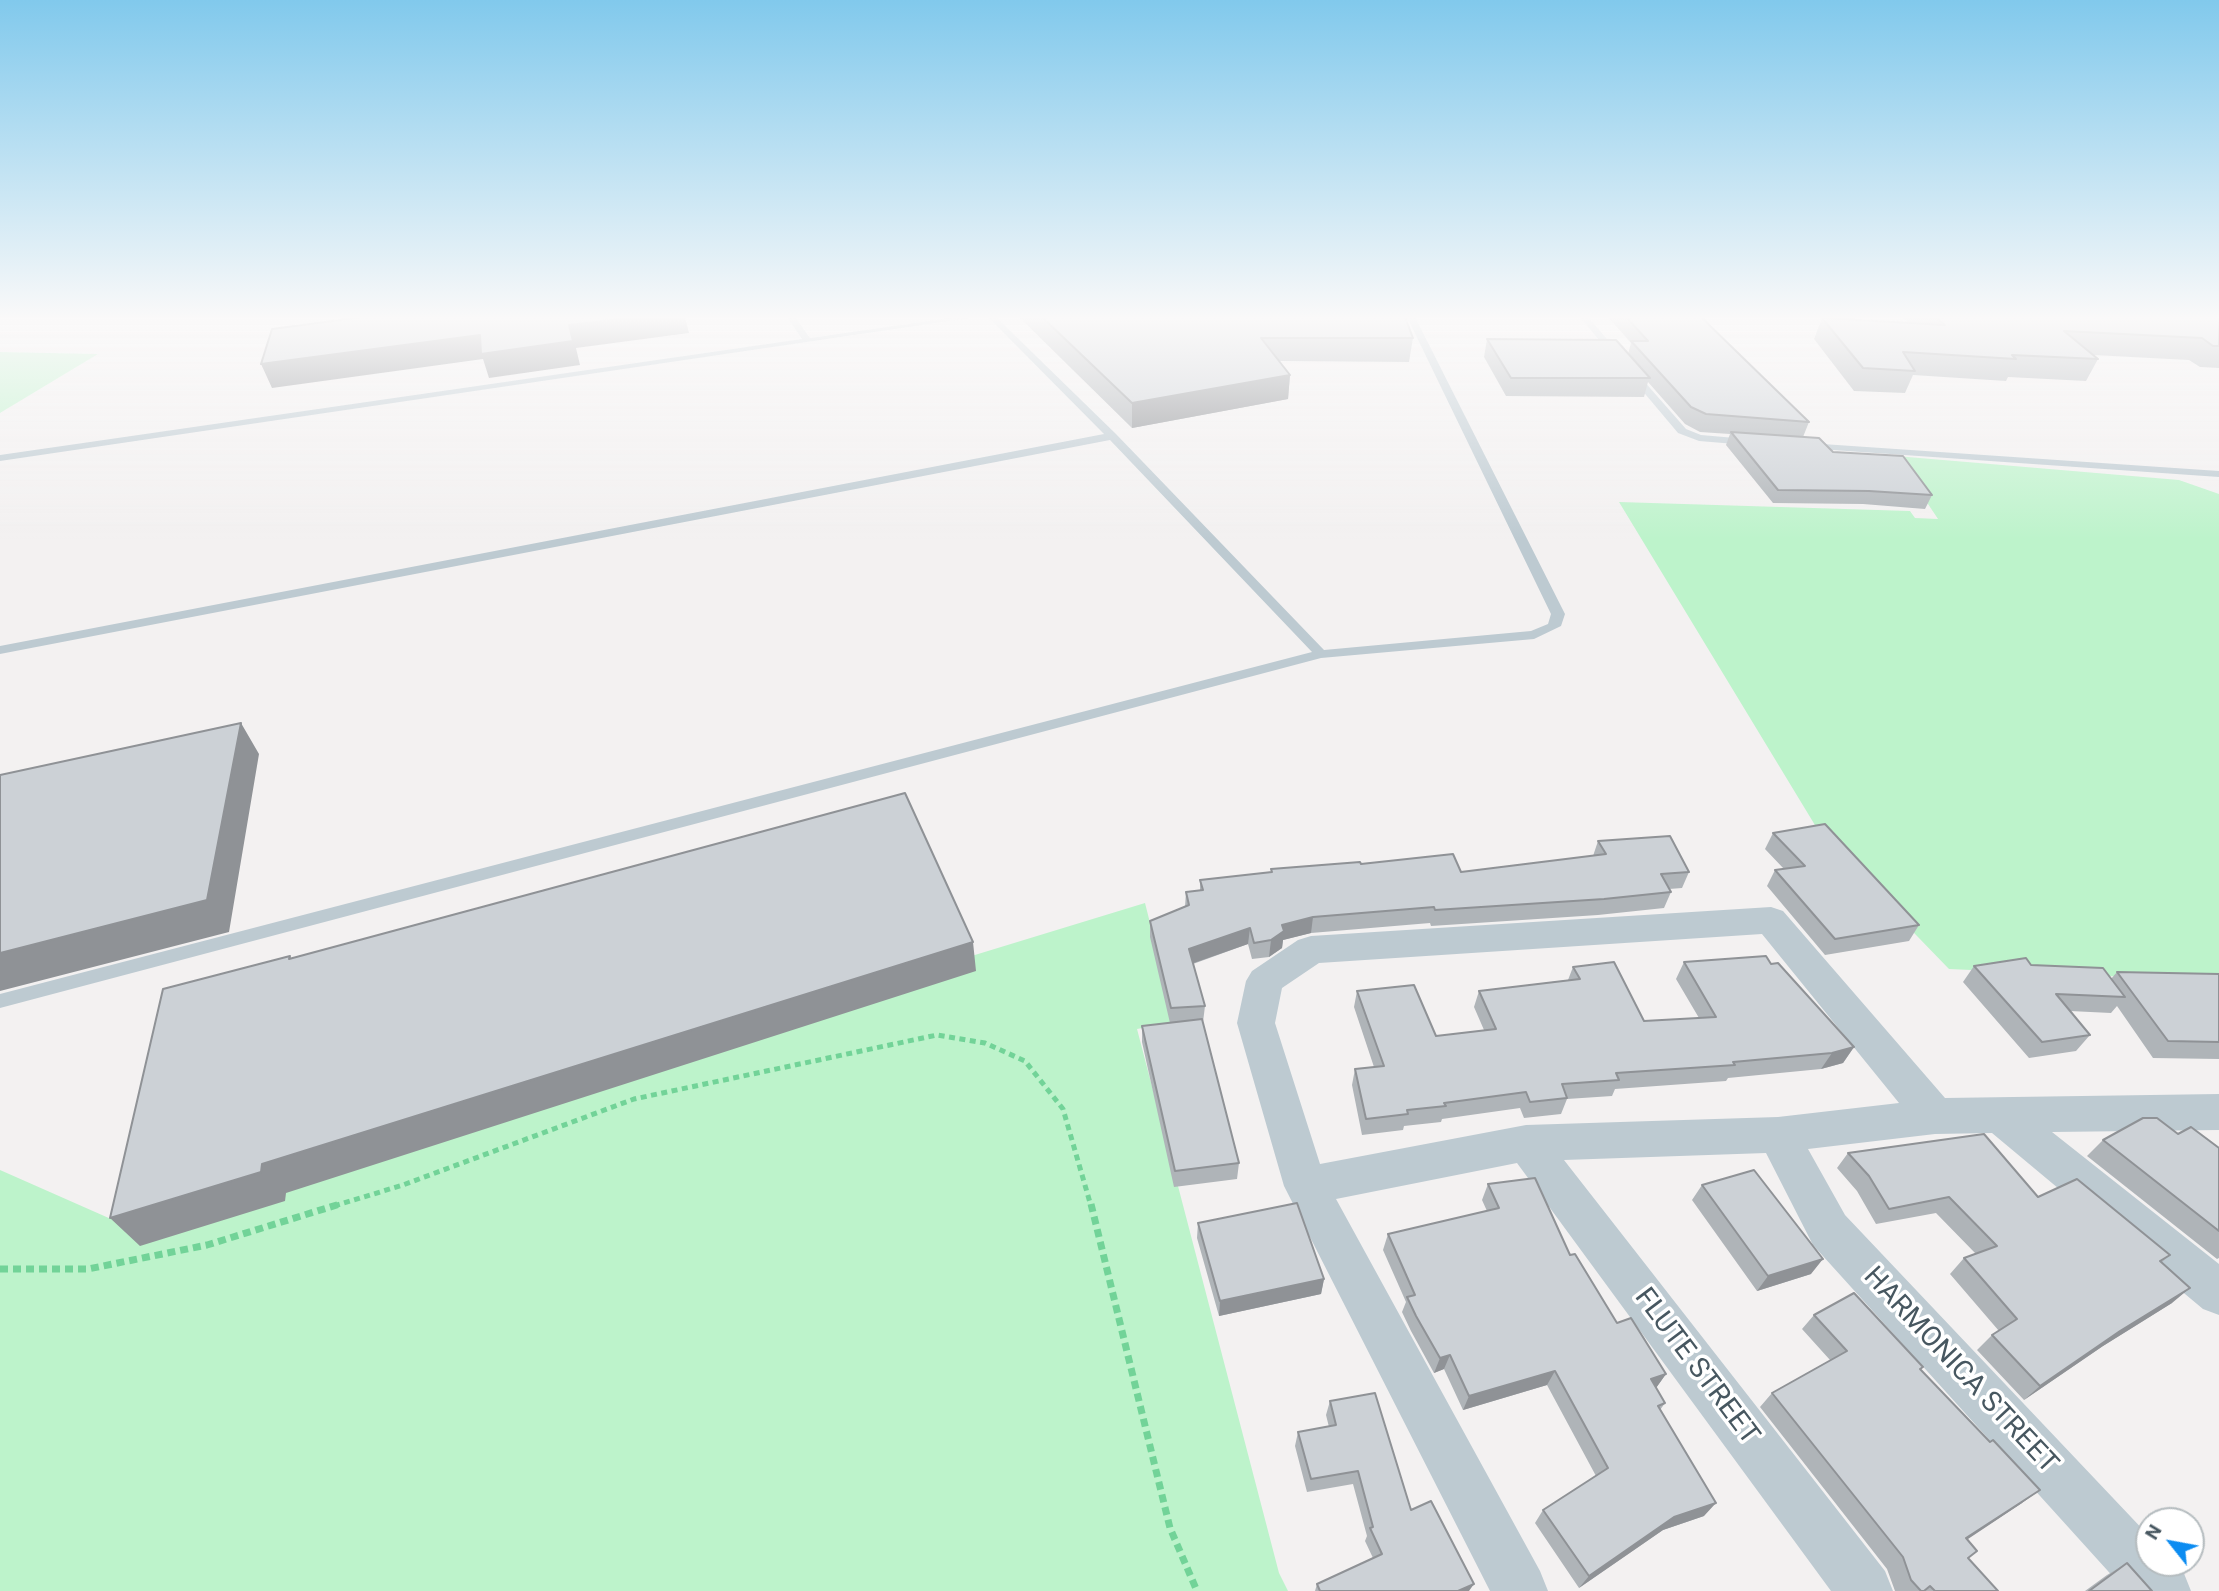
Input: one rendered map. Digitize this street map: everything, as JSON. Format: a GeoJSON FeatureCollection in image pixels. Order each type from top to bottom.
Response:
{"type":"FeatureCollection","features":[{"type":"Feature","properties":{"kind":"street"},"geometry":{"type":"LineString","coordinates":[[1520,1591],[1306,1186],[1256,1023],[1265,981],[1311,950],[1771,920],[1935,1116]]}},
{"type":"Feature","properties":{"kind":"street"},"geometry":{"type":"LineString","coordinates":[[1306,1186],[1526,1143],[1779,1135],[1935,1116],[2219,1112]]}},
{"type":"Feature","properties":{"kind":"street"},"geometry":{"type":"LineString","coordinates":[[1999,1114],[2219,1293]]}},
{"type":"Feature","properties":{"kind":"street","name":"HARMONICA STREET"},"geometry":{"type":"LineString","coordinates":[[1779,1135],[1829,1230],[2163,1591]]}},
{"type":"Feature","properties":{"kind":"street","name":"FLUTE STREET"},"geometry":{"type":"LineString","coordinates":[[1526,1143],[1865,1591]]}},
{"type":"Feature","properties":{"kind":"lane"},"geometry":{"type":"LineString","coordinates":[[0,458],[461,391]]}},
{"type":"Feature","properties":{"kind":"lane"},"geometry":{"type":"LineString","coordinates":[[1067,391],[1321,654]]}},
{"type":"Feature","properties":{"kind":"lane"},"geometry":{"type":"LineString","coordinates":[[0,1002],[1321,654],[1534,635],[1554,626],[1558,614],[1447,391]]}},
{"type":"Feature","properties":{"kind":"lane"},"geometry":{"type":"LineString","coordinates":[[1647,391],[1682,431],[1699,438],[1758,442]]}},
{"type":"Feature","properties":{"kind":"lane"},"geometry":{"type":"LineString","coordinates":[[0,650],[1112,436]]}},
{"type":"Feature","properties":{"kind":"lane"},"geometry":{"type":"LineString","coordinates":[[1798,445],[2219,474]]}},
{"type":"Feature","properties":{"kind":"path"},"geometry":{"type":"LineString","coordinates":[[0,1269],[88,1269],[207,1244],[403,1185],[634,1098],[937,1035],[985,1043],[1025,1061],[1063,1109],[1100,1237],[1170,1528],[1197,1591]]}},
{"type":"Feature","properties":{"kind":"green space"},"geometry":{"type":"Polygon","coordinates":[[[0,391],[36,391],[0,413],[0,391]]]}},
{"type":"Feature","properties":{"kind":"green space"},"geometry":{"type":"Polygon","coordinates":[[[1896,456],[2179,480],[2219,494],[2219,981],[1949,969],[1824,840],[1619,502],[1910,511],[1915,518],[1938,519],[1896,456]]]}},
{"type":"Feature","properties":{"kind":"green space"},"geometry":{"type":"Polygon","coordinates":[[[1145,903],[1175,1022],[1137,1029],[1279,1573],[1288,1591],[0,1591],[0,1170],[111,1219],[1145,903]]]}},
{"type":"Feature","properties":{"kind":"building"},"geometry":{"type":"Polygon","coordinates":[[[1120,391],[1198,391],[1132,403],[1120,391]]]}},
{"type":"Feature","properties":{"kind":"building"},"geometry":{"type":"Polygon","coordinates":[[[1677,391],[1777,391],[1809,422],[1706,414],[1691,407],[1677,391]]]}},
{"type":"Feature","properties":{"kind":"building"},"geometry":{"type":"Polygon","coordinates":[[[1731,432],[1819,438],[1833,452],[1903,456],[1932,495],[1778,490],[1731,432]]]}},
{"type":"Feature","properties":{"kind":"building"},"geometry":{"type":"Polygon","coordinates":[[[241,723],[207,900],[0,953],[0,775],[241,723]]]}},
{"type":"Feature","properties":{"kind":"building"},"geometry":{"type":"Polygon","coordinates":[[[905,793],[973,942],[262,1164],[261,1172],[110,1218],[163,989],[290,956],[289,959],[905,793]]]}},
{"type":"Feature","properties":{"kind":"building"},"geometry":{"type":"Polygon","coordinates":[[[1825,824],[1919,925],[1835,939],[1775,870],[1805,866],[1773,833],[1825,824]]]}},
{"type":"Feature","properties":{"kind":"building"},"geometry":{"type":"Polygon","coordinates":[[[1670,836],[1689,872],[1661,874],[1671,892],[1604,899],[1435,910],[1434,907],[1313,917],[1282,925],[1284,931],[1271,940],[1254,943],[1250,928],[1189,949],[1205,1006],[1171,1008],[1150,921],[1189,905],[1186,892],[1203,890],[1200,880],[1272,872],[1271,869],[1361,864],[1453,854],[1461,872],[1606,854],[1598,841],[1670,836]]]}},
{"type":"Feature","properties":{"kind":"building"},"geometry":{"type":"Polygon","coordinates":[[[1766,956],[1771,964],[1778,963],[1854,1047],[1832,1053],[1733,1062],[1735,1065],[1616,1073],[1619,1080],[1562,1084],[1567,1098],[1530,1102],[1526,1092],[1444,1103],[1446,1106],[1407,1110],[1408,1114],[1366,1119],[1355,1069],[1384,1066],[1357,991],[1414,985],[1436,1036],[1496,1029],[1479,991],[1580,979],[1573,967],[1614,962],[1644,1021],[1716,1017],[1684,962],[1766,956]]]}},
{"type":"Feature","properties":{"kind":"building"},"geometry":{"type":"Polygon","coordinates":[[[2026,958],[2031,965],[2103,968],[2125,997],[2056,994],[2090,1035],[2042,1042],[1974,966],[2026,958]]]}},
{"type":"Feature","properties":{"kind":"building"},"geometry":{"type":"Polygon","coordinates":[[[2117,972],[2219,974],[2219,1042],[2168,1041],[2117,972]]]}},
{"type":"Feature","properties":{"kind":"building"},"geometry":{"type":"Polygon","coordinates":[[[1202,1019],[1239,1163],[1175,1171],[1142,1026],[1202,1019]]]}},
{"type":"Feature","properties":{"kind":"building"},"geometry":{"type":"Polygon","coordinates":[[[2143,1118],[2157,1118],[2178,1134],[2191,1127],[2219,1148],[2219,1231],[2103,1140],[2143,1118]]]}},
{"type":"Feature","properties":{"kind":"building"},"geometry":{"type":"Polygon","coordinates":[[[1984,1134],[2038,1197],[2077,1179],[2170,1255],[2160,1261],[2190,1288],[2120,1331],[2040,1386],[1992,1335],[2017,1319],[1964,1258],[1997,1246],[1949,1197],[1889,1209],[1869,1176],[1848,1153],[1984,1134]]]}},
{"type":"Feature","properties":{"kind":"building"},"geometry":{"type":"Polygon","coordinates":[[[1754,1170],[1823,1259],[1768,1276],[1702,1185],[1754,1170]]]}},
{"type":"Feature","properties":{"kind":"building"},"geometry":{"type":"Polygon","coordinates":[[[1535,1178],[1570,1255],[1575,1254],[1617,1323],[1631,1318],[1666,1374],[1651,1379],[1665,1403],[1658,1406],[1716,1503],[1674,1517],[1589,1576],[1543,1510],[1608,1468],[1555,1371],[1469,1396],[1450,1355],[1440,1358],[1416,1316],[1407,1297],[1415,1295],[1388,1234],[1499,1208],[1488,1184],[1535,1178]]]}},
{"type":"Feature","properties":{"kind":"building"},"geometry":{"type":"Polygon","coordinates":[[[1297,1203],[1324,1279],[1220,1301],[1198,1223],[1297,1203]]]}},
{"type":"Feature","properties":{"kind":"building"},"geometry":{"type":"Polygon","coordinates":[[[1854,1293],[1923,1367],[1920,1369],[2040,1490],[1966,1538],[1977,1551],[1968,1558],[1998,1591],[1935,1591],[1930,1586],[1921,1591],[1911,1580],[1903,1557],[1772,1393],[1847,1351],[1814,1315],[1854,1293]]]}},
{"type":"Feature","properties":{"kind":"building"},"geometry":{"type":"Polygon","coordinates":[[[1375,1393],[1411,1510],[1431,1501],[1474,1584],[1458,1591],[1320,1591],[1317,1584],[1382,1554],[1370,1528],[1373,1527],[1358,1471],[1311,1479],[1298,1432],[1336,1425],[1330,1401],[1375,1393]]]}},
{"type":"Feature","properties":{"kind":"building"},"geometry":{"type":"Polygon","coordinates":[[[2127,1563],[2135,1572],[2135,1577],[2140,1577],[2152,1591],[2089,1591],[2127,1563]]]}}]}
